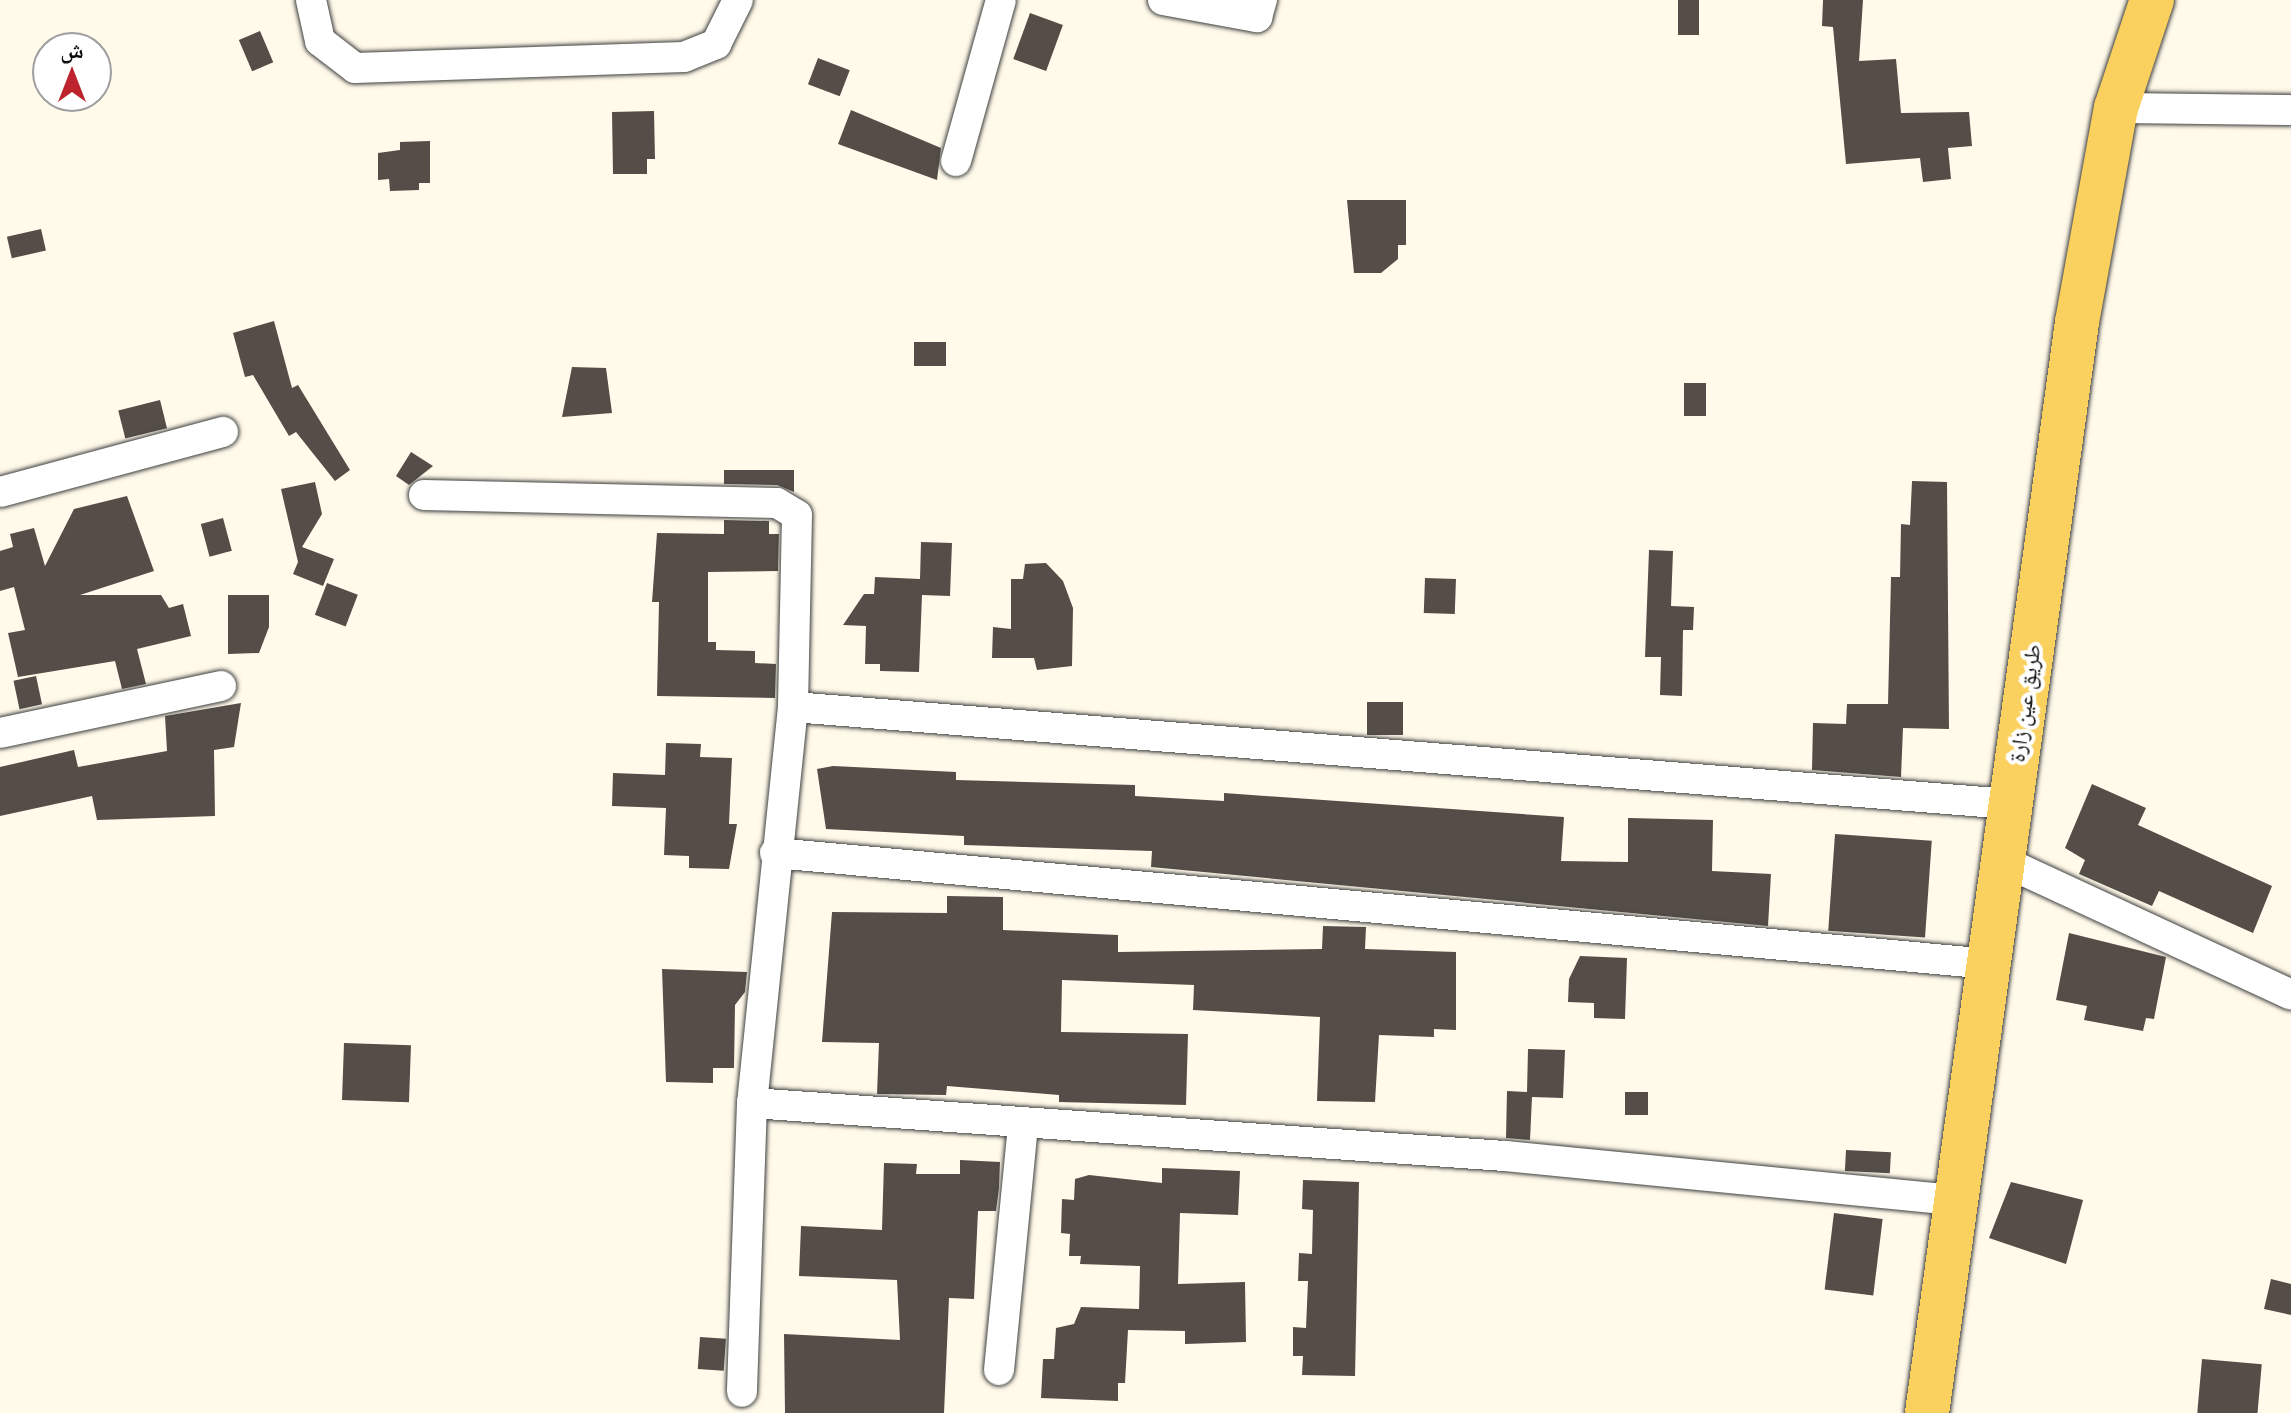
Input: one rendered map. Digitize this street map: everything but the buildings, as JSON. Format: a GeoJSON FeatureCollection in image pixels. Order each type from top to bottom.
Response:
{"type":"FeatureCollection","features":[{"type":"Feature","properties":{"kind":"main road","name":"طريق عين زارة"},"geometry":{"type":"LineString","coordinates":[[1927,1413],[2077,322],[2116,108],[2152,0]]}},
{"type":"Feature","properties":{"kind":"street"},"geometry":{"type":"LineString","coordinates":[[311,0],[320,41],[355,68],[684,57],[716,44],[738,0]]}},
{"type":"Feature","properties":{"kind":"street"},"geometry":{"type":"LineString","coordinates":[[956,161],[1001,0]]}},
{"type":"Feature","properties":{"kind":"street"},"geometry":{"type":"LineString","coordinates":[[1163,0],[1257,17],[1262,0]]}},
{"type":"Feature","properties":{"kind":"street"},"geometry":{"type":"LineString","coordinates":[[2116,108],[2291,110]]}},
{"type":"Feature","properties":{"kind":"street"},"geometry":{"type":"LineString","coordinates":[[0,492],[223,432]]}},
{"type":"Feature","properties":{"kind":"street"},"geometry":{"type":"LineString","coordinates":[[424,495],[786,504],[800,522],[793,707],[775,853],[752,1103],[742,1392]]}},
{"type":"Feature","properties":{"kind":"street"},"geometry":{"type":"LineString","coordinates":[[0,733],[221,686]]}},
{"type":"Feature","properties":{"kind":"street"},"geometry":{"type":"LineString","coordinates":[[793,707],[2010,804]]}},
{"type":"Feature","properties":{"kind":"street"},"geometry":{"type":"LineString","coordinates":[[775,853],[1990,964]]}},
{"type":"Feature","properties":{"kind":"street"},"geometry":{"type":"LineString","coordinates":[[2005,862],[2291,995]]}},
{"type":"Feature","properties":{"kind":"street"},"geometry":{"type":"LineString","coordinates":[[752,1103],[1505,1156],[1954,1200]]}},
{"type":"Feature","properties":{"kind":"street"},"geometry":{"type":"LineString","coordinates":[[999,1370],[1023,1124]]}}]}
